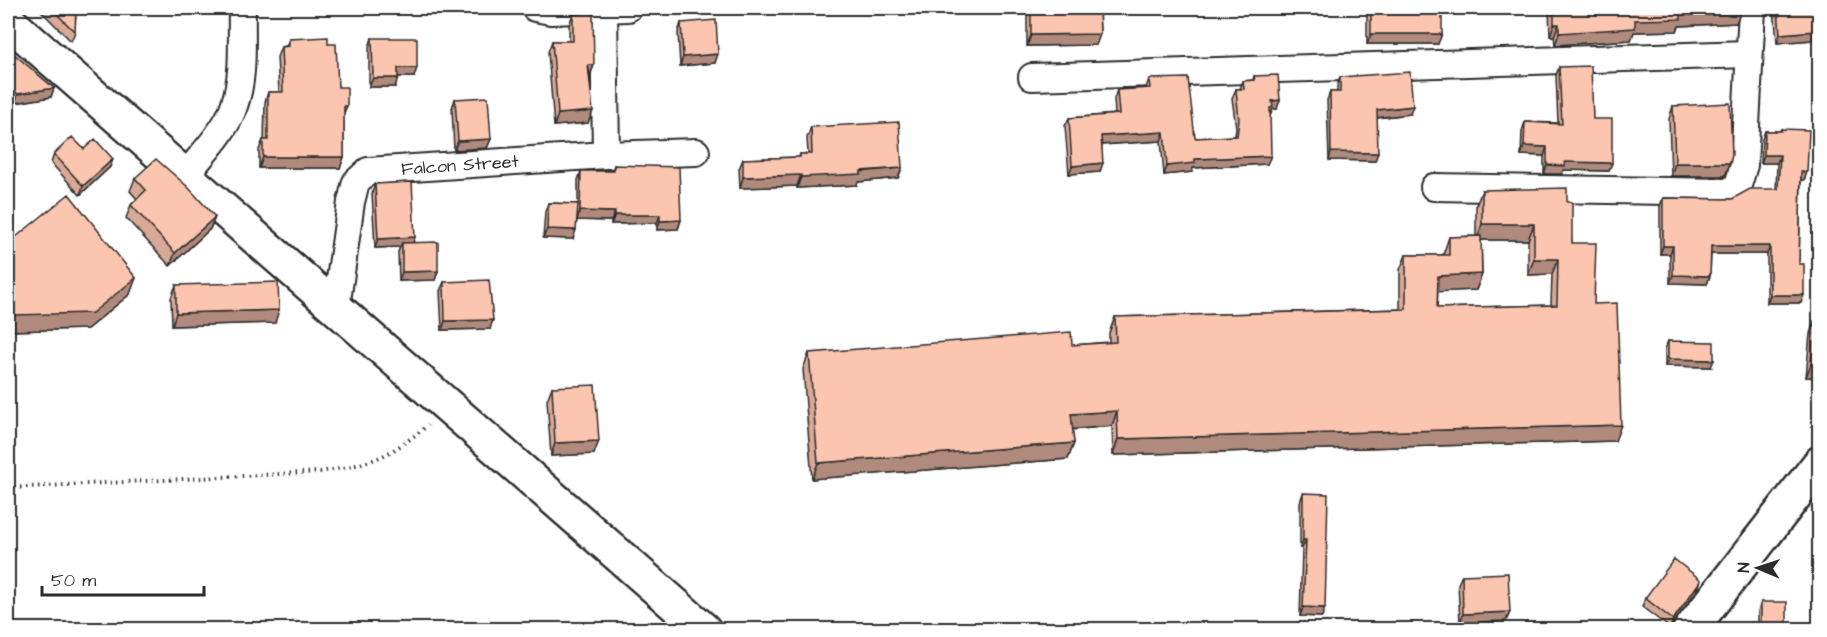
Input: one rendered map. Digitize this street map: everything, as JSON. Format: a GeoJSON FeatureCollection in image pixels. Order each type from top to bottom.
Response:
{"type":"FeatureCollection","features":[{"type":"Feature","properties":{"kind":"main road"},"geometry":{"type":"LineString","coordinates":[[8,21],[704,630]]}},
{"type":"Feature","properties":{"kind":"main road"},"geometry":{"type":"LineString","coordinates":[[1690,630],[1820,463]]}},
{"type":"Feature","properties":{"kind":"street"},"geometry":{"type":"LineString","coordinates":[[186,175],[222,128],[234,107],[240,84],[242,8]]}},
{"type":"Feature","properties":{"kind":"street"},"geometry":{"type":"LineString","coordinates":[[535,8],[551,11],[616,9],[606,155]]}},
{"type":"Feature","properties":{"kind":"street"},"geometry":{"type":"LineString","coordinates":[[1434,187],[1729,192],[1738,185],[1744,165],[1752,8]]}},
{"type":"Feature","properties":{"kind":"street"},"geometry":{"type":"LineString","coordinates":[[1032,77],[1748,54]]}},
{"type":"Feature","properties":{"kind":"street","name":"Falcon Street"},"geometry":{"type":"LineString","coordinates":[[336,308],[351,202],[360,176],[369,171],[606,155],[696,152]]}},
{"type":"Feature","properties":{"kind":"path"},"geometry":{"type":"LineString","coordinates":[[8,488],[320,472],[367,464],[397,450],[450,407]]}},
{"type":"Feature","properties":{"kind":"building"},"geometry":{"type":"Polygon","coordinates":[[[51,8],[76,8],[75,32],[51,8]]]}},
{"type":"Feature","properties":{"kind":"building"},"geometry":{"type":"Polygon","coordinates":[[[1031,8],[1099,8],[1100,34],[1031,35],[1031,8]]]}},
{"type":"Feature","properties":{"kind":"building"},"geometry":{"type":"Polygon","coordinates":[[[1371,8],[1442,8],[1442,34],[1371,34],[1371,8]]]}},
{"type":"Feature","properties":{"kind":"building"},"geometry":{"type":"Polygon","coordinates":[[[1554,8],[1741,8],[1741,11],[1681,14],[1681,19],[1635,20],[1635,28],[1559,33],[1559,24],[1554,24],[1554,8]]]}},
{"type":"Feature","properties":{"kind":"building"},"geometry":{"type":"Polygon","coordinates":[[[1778,8],[1813,8],[1815,31],[1780,34],[1778,8]]]}},
{"type":"Feature","properties":{"kind":"building"},"geometry":{"type":"Polygon","coordinates":[[[593,13],[594,65],[588,65],[593,111],[558,114],[552,41],[573,41],[573,14],[593,13]]]}},
{"type":"Feature","properties":{"kind":"building"},"geometry":{"type":"Polygon","coordinates":[[[716,20],[718,54],[683,57],[681,23],[716,20]]]}},
{"type":"Feature","properties":{"kind":"building"},"geometry":{"type":"Polygon","coordinates":[[[328,37],[328,44],[336,44],[338,87],[347,87],[347,106],[344,106],[344,157],[263,157],[263,140],[268,140],[268,92],[283,92],[281,47],[289,46],[289,39],[328,37]]]}},
{"type":"Feature","properties":{"kind":"building"},"geometry":{"type":"Polygon","coordinates":[[[372,38],[417,38],[417,68],[398,68],[398,78],[373,78],[372,38]]]}},
{"type":"Feature","properties":{"kind":"building"},"geometry":{"type":"Polygon","coordinates":[[[8,49],[54,88],[18,94],[8,85],[8,49]]]}},
{"type":"Feature","properties":{"kind":"building"},"geometry":{"type":"Polygon","coordinates":[[[1591,66],[1593,119],[1612,119],[1612,163],[1565,162],[1565,166],[1547,165],[1547,147],[1524,146],[1525,122],[1562,124],[1559,67],[1591,66]]]}},
{"type":"Feature","properties":{"kind":"building"},"geometry":{"type":"Polygon","coordinates":[[[1410,72],[1413,106],[1377,110],[1378,153],[1331,152],[1330,92],[1340,92],[1340,77],[1410,72]]]}},
{"type":"Feature","properties":{"kind":"building"},"geometry":{"type":"Polygon","coordinates":[[[1278,75],[1280,100],[1272,101],[1273,107],[1270,108],[1271,156],[1195,159],[1195,163],[1167,166],[1164,132],[1101,136],[1103,163],[1072,166],[1069,118],[1119,114],[1117,90],[1150,88],[1149,79],[1188,78],[1195,138],[1237,136],[1239,120],[1236,89],[1244,89],[1243,81],[1255,80],[1254,76],[1278,75]]]}},
{"type":"Feature","properties":{"kind":"building"},"geometry":{"type":"Polygon","coordinates":[[[488,97],[491,139],[458,141],[455,99],[488,97]]]}},
{"type":"Feature","properties":{"kind":"building"},"geometry":{"type":"Polygon","coordinates":[[[1730,103],[1732,155],[1730,163],[1675,163],[1673,106],[1730,103]]]}},
{"type":"Feature","properties":{"kind":"building"},"geometry":{"type":"Polygon","coordinates":[[[899,122],[902,168],[861,171],[861,174],[743,177],[743,159],[800,157],[800,154],[812,154],[811,127],[899,122]]]}},
{"type":"Feature","properties":{"kind":"building"},"geometry":{"type":"Polygon","coordinates":[[[1781,129],[1809,130],[1807,172],[1801,172],[1799,264],[1804,264],[1804,295],[1770,295],[1770,246],[1711,246],[1710,276],[1673,275],[1673,246],[1663,246],[1663,198],[1732,199],[1750,189],[1778,189],[1780,155],[1764,155],[1765,131],[1781,131],[1781,129]]]}},
{"type":"Feature","properties":{"kind":"building"},"geometry":{"type":"Polygon","coordinates":[[[72,137],[84,149],[95,139],[113,159],[83,186],[54,154],[72,137]]]}},
{"type":"Feature","properties":{"kind":"building"},"geometry":{"type":"Polygon","coordinates":[[[156,159],[188,187],[215,217],[175,253],[131,205],[146,190],[135,178],[156,159]]]}},
{"type":"Feature","properties":{"kind":"building"},"geometry":{"type":"Polygon","coordinates":[[[614,165],[679,167],[681,220],[660,221],[660,215],[615,215],[615,212],[580,211],[581,171],[614,171],[614,165]]]}},
{"type":"Feature","properties":{"kind":"building"},"geometry":{"type":"Polygon","coordinates":[[[412,182],[415,237],[378,239],[375,184],[412,182]]]}},
{"type":"Feature","properties":{"kind":"building"},"geometry":{"type":"Polygon","coordinates":[[[1567,188],[1567,202],[1572,202],[1572,243],[1596,243],[1594,304],[1617,303],[1621,425],[1118,439],[1117,411],[1071,414],[1074,443],[818,463],[809,353],[1071,332],[1072,345],[1116,342],[1115,317],[1406,309],[1406,255],[1449,255],[1449,237],[1481,236],[1482,274],[1438,276],[1437,308],[1557,305],[1558,259],[1534,259],[1534,224],[1482,224],[1482,190],[1567,188]]]}},
{"type":"Feature","properties":{"kind":"building"},"geometry":{"type":"Polygon","coordinates":[[[69,194],[136,278],[92,313],[14,315],[11,241],[69,194]]]}},
{"type":"Feature","properties":{"kind":"building"},"geometry":{"type":"Polygon","coordinates":[[[548,203],[578,204],[576,230],[547,229],[548,203]]]}},
{"type":"Feature","properties":{"kind":"building"},"geometry":{"type":"Polygon","coordinates":[[[438,242],[438,271],[402,272],[402,243],[438,242]]]}},
{"type":"Feature","properties":{"kind":"building"},"geometry":{"type":"Polygon","coordinates":[[[489,280],[493,320],[445,321],[444,282],[489,280]]]}},
{"type":"Feature","properties":{"kind":"building"},"geometry":{"type":"Polygon","coordinates":[[[278,282],[279,310],[176,313],[176,285],[278,282]]]}},
{"type":"Feature","properties":{"kind":"building"},"geometry":{"type":"Polygon","coordinates":[[[1814,321],[1820,321],[1820,365],[1811,364],[1814,321]]]}},
{"type":"Feature","properties":{"kind":"building"},"geometry":{"type":"Polygon","coordinates":[[[1668,341],[1714,342],[1714,360],[1668,359],[1668,341]]]}},
{"type":"Feature","properties":{"kind":"building"},"geometry":{"type":"Polygon","coordinates":[[[595,385],[599,441],[555,443],[552,387],[595,385]]]}},
{"type":"Feature","properties":{"kind":"building"},"geometry":{"type":"Polygon","coordinates":[[[1303,493],[1328,494],[1325,608],[1303,607],[1306,540],[1303,540],[1303,493]]]}},
{"type":"Feature","properties":{"kind":"building"},"geometry":{"type":"Polygon","coordinates":[[[1674,559],[1701,580],[1673,620],[1645,598],[1674,559]]]}},
{"type":"Feature","properties":{"kind":"building"},"geometry":{"type":"Polygon","coordinates":[[[1508,573],[1510,612],[1463,614],[1462,575],[1508,573]]]}},
{"type":"Feature","properties":{"kind":"building"},"geometry":{"type":"Polygon","coordinates":[[[1761,602],[1787,602],[1787,630],[1761,630],[1761,602]]]}}]}
